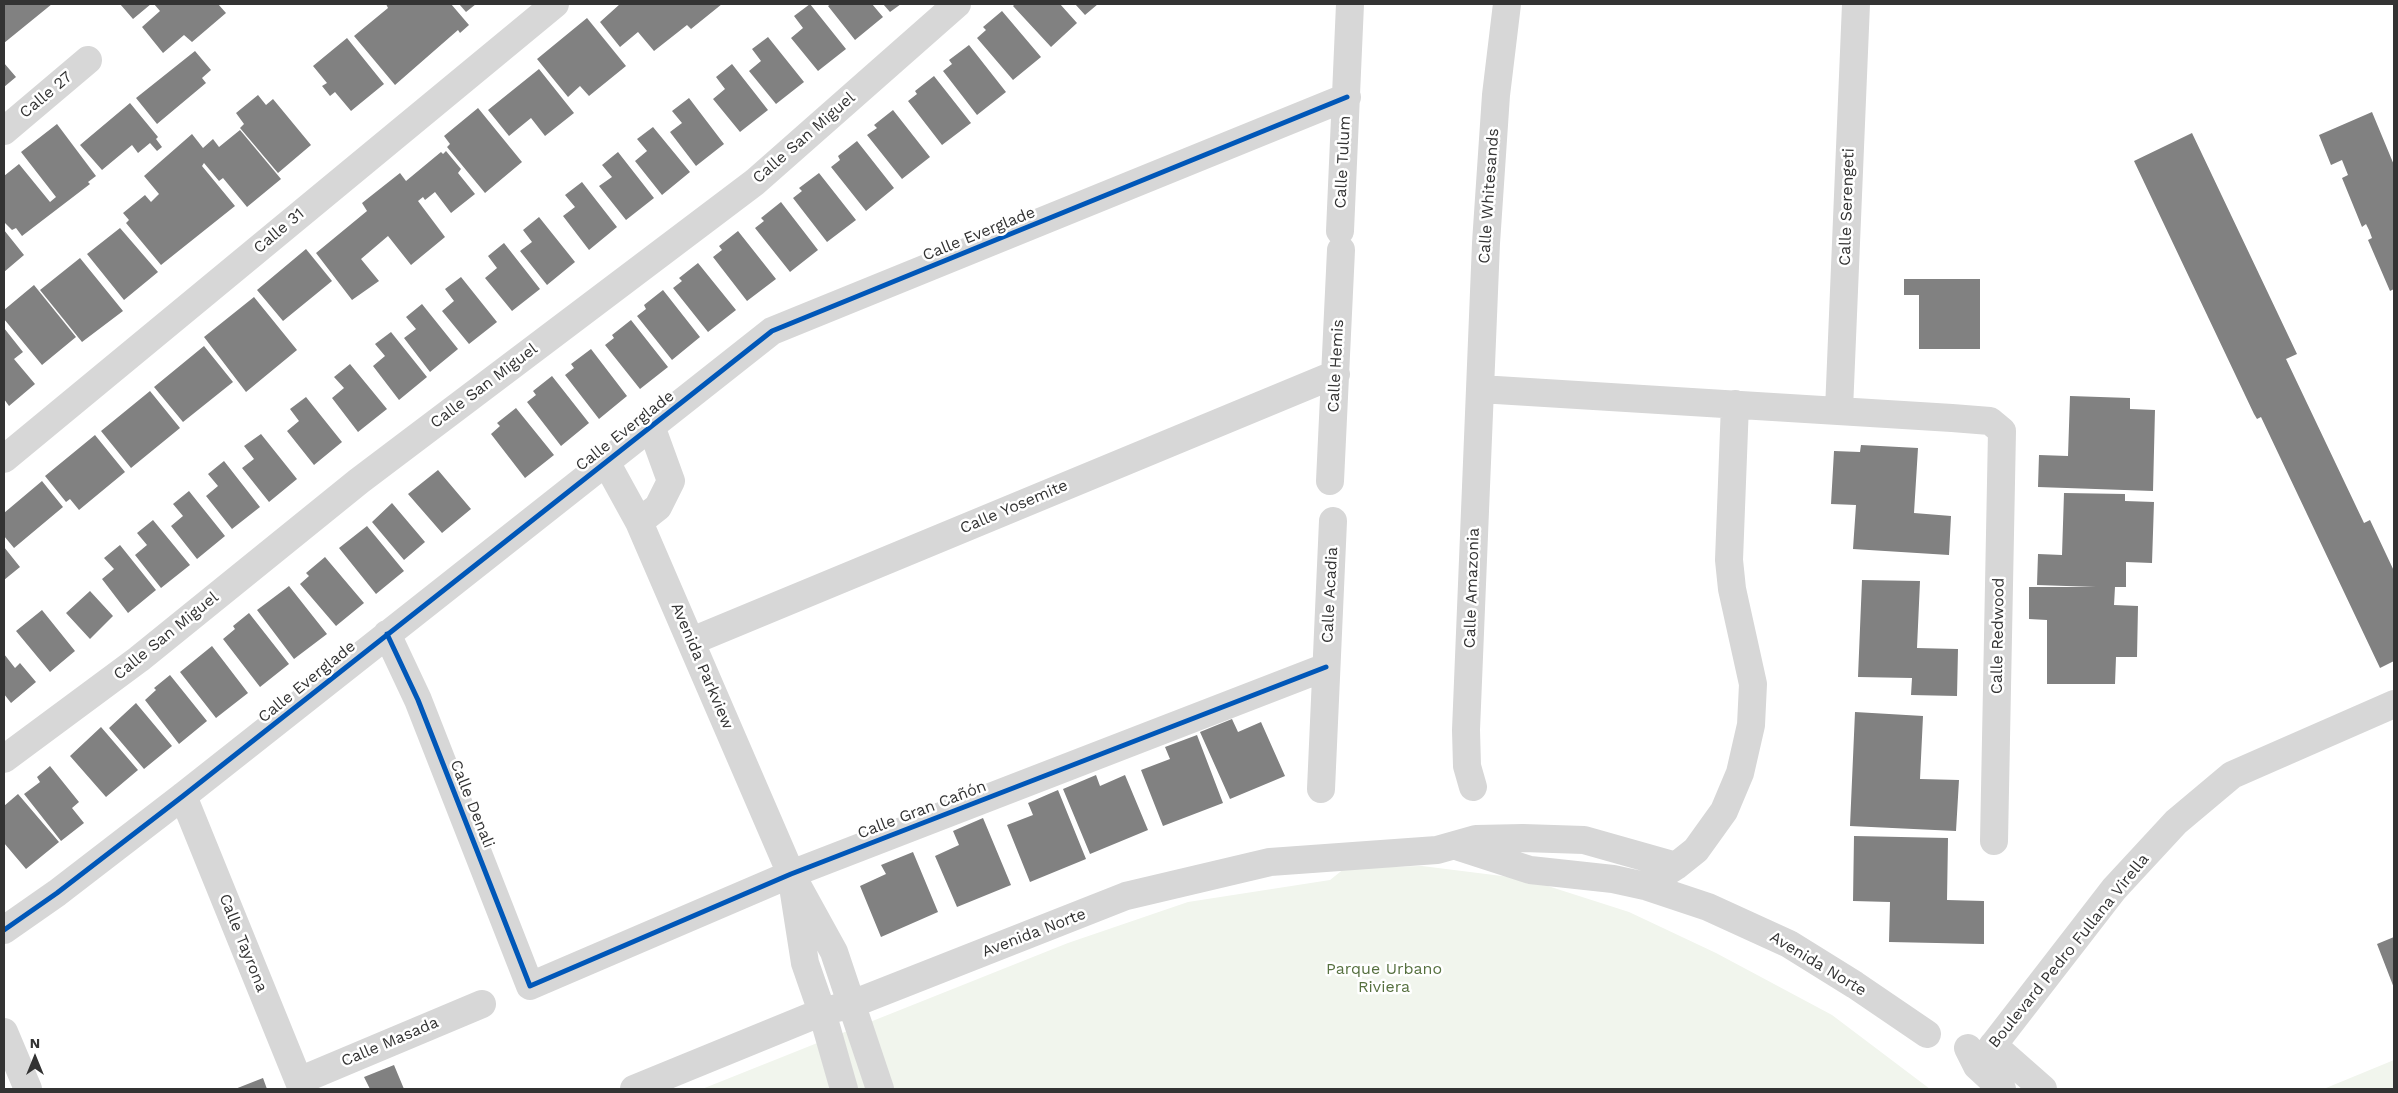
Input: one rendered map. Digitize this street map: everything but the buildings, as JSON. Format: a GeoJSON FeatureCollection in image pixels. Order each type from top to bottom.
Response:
{"type":"FeatureCollection","features":[{"type":"Feature","properties":{"kind":"street","name":"Calle 31"},"geometry":{"type":"LineString","coordinates":[[4,459],[555,4]]}},
{"type":"Feature","properties":{"kind":"street","name":"Calle San Miguel"},"geometry":{"type":"LineString","coordinates":[[4,759],[139,659],[359,481],[755,182],[957,4]]}},
{"type":"Feature","properties":{"kind":"street","name":"Calle Tulum"},"geometry":{"type":"LineString","coordinates":[[1341,241],[1350,4]]}},
{"type":"Feature","properties":{"kind":"street","name":"Calle Whitesands"},"geometry":{"type":"LineString","coordinates":[[1480,389],[1490,178],[1506,4]]}},
{"type":"Feature","properties":{"kind":"street","name":"Calle Serengeti"},"geometry":{"type":"LineString","coordinates":[[1839,410],[1856,4]]}},
{"type":"Feature","properties":{"kind":"street","name":"Calle 27"},"geometry":{"type":"LineString","coordinates":[[4,130],[88,60]]}},
{"type":"Feature","properties":{"kind":"street","name":"Calle Everglade"},"geometry":{"type":"LineString","coordinates":[[4,930],[57,893],[183,796],[772,331],[1347,97]]}},
{"type":"Feature","properties":{"kind":"street","name":"Calle Hemis"},"geometry":{"type":"LineString","coordinates":[[1330,481],[1341,241]]}},
{"type":"Feature","properties":{"kind":"street","name":"Calle Yosemite"},"geometry":{"type":"LineString","coordinates":[[692,641],[1336,374]]}},
{"type":"Feature","properties":{"kind":"street"},"geometry":{"type":"LineString","coordinates":[[1480,389],[1839,410]]}},
{"type":"Feature","properties":{"kind":"street","name":"Calle Amazonia"},"geometry":{"type":"LineString","coordinates":[[1473,787],[1467,766],[1466,730],[1480,389]]}},
{"type":"Feature","properties":{"kind":"street"},"geometry":{"type":"LineString","coordinates":[[1645,886],[1676,866],[1696,850],[1724,811],[1740,773],[1751,725],[1753,684],[1732,589],[1729,560],[1735,404]]}},
{"type":"Feature","properties":{"kind":"street","name":"Calle Redwood"},"geometry":{"type":"LineString","coordinates":[[1839,410],[1990,421],[2002,431],[1994,841]]}},
{"type":"Feature","properties":{"kind":"street"},"geometry":{"type":"LineString","coordinates":[[639,522],[658,507],[671,481],[651,426]]}},
{"type":"Feature","properties":{"kind":"street","name":"Avenida Parkview"},"geometry":{"type":"LineString","coordinates":[[606,462],[639,522],[791,874],[834,952],[880,1089]]}},
{"type":"Feature","properties":{"kind":"street","name":"Calle Acadia"},"geometry":{"type":"LineString","coordinates":[[1321,789],[1333,521]]}},
{"type":"Feature","properties":{"kind":"street","name":"Calle Denali"},"geometry":{"type":"LineString","coordinates":[[387,634],[418,700],[530,986]]}},
{"type":"Feature","properties":{"kind":"street","name":"Calle Gran Cañón"},"geometry":{"type":"LineString","coordinates":[[530,986],[791,874],[1326,667]]}},
{"type":"Feature","properties":{"kind":"street","name":"Boulevard Pedro Fullana Virella"},"geometry":{"type":"LineString","coordinates":[[1979,1053],[2114,889],[2176,822],[2232,775],[2394,704]]}},
{"type":"Feature","properties":{"kind":"street","name":"Calle Tayrona"},"geometry":{"type":"LineString","coordinates":[[183,796],[300,1085]]}},
{"type":"Feature","properties":{"kind":"street","name":"Avenida Norte"},"geometry":{"type":"LineString","coordinates":[[634,1089],[822,1012],[852,1004],[1126,896],[1270,862],[1437,850],[1476,839],[1584,840],[1676,866]]}},
{"type":"Feature","properties":{"kind":"street","name":"Avenida Norte"},"geometry":{"type":"LineString","coordinates":[[1452,845],[1530,870],[1613,879],[1645,886],[1708,907],[1789,944],[1855,985],[1927,1034]]}},
{"type":"Feature","properties":{"kind":"street","name":"Avenida Parkview"},"geometry":{"type":"LineString","coordinates":[[791,874],[805,963],[822,1012],[844,1089]]}},
{"type":"Feature","properties":{"kind":"street","name":"Calle Masada"},"geometry":{"type":"LineString","coordinates":[[300,1085],[482,1004]]}},
{"type":"Feature","properties":{"kind":"street"},"geometry":{"type":"LineString","coordinates":[[4,1032],[28,1089]]}},
{"type":"Feature","properties":{"kind":"street"},"geometry":{"type":"LineString","coordinates":[[1979,1053],[2002,1089]]}},
{"type":"Feature","properties":{"kind":"street"},"geometry":{"type":"LineString","coordinates":[[1979,1053],[2043,1089]]}},
{"type":"Feature","properties":{"kind":"green space","name":"Parque Urbano Riviera"},"geometry":{"type":"Polygon","coordinates":[[[1422,866],[1526,879],[1629,912],[1716,953],[1832,1015],[1930,1089],[702,1089],[1068,943],[1188,902],[1330,880],[1345,868],[1422,866]]]}},
{"type":"Feature","properties":{"kind":"green space"},"geometry":{"type":"Polygon","coordinates":[[[2394,1060],[2394,1089],[2326,1088],[2394,1060]]]}},
{"type":"Feature","properties":{"kind":"cycle path"},"geometry":{"type":"LineString","coordinates":[[4,930],[57,893],[183,796],[772,331],[1347,97]]}},
{"type":"Feature","properties":{"kind":"cycle path"},"geometry":{"type":"LineString","coordinates":[[387,634],[418,700],[530,986],[791,874],[1326,667]]}}]}
